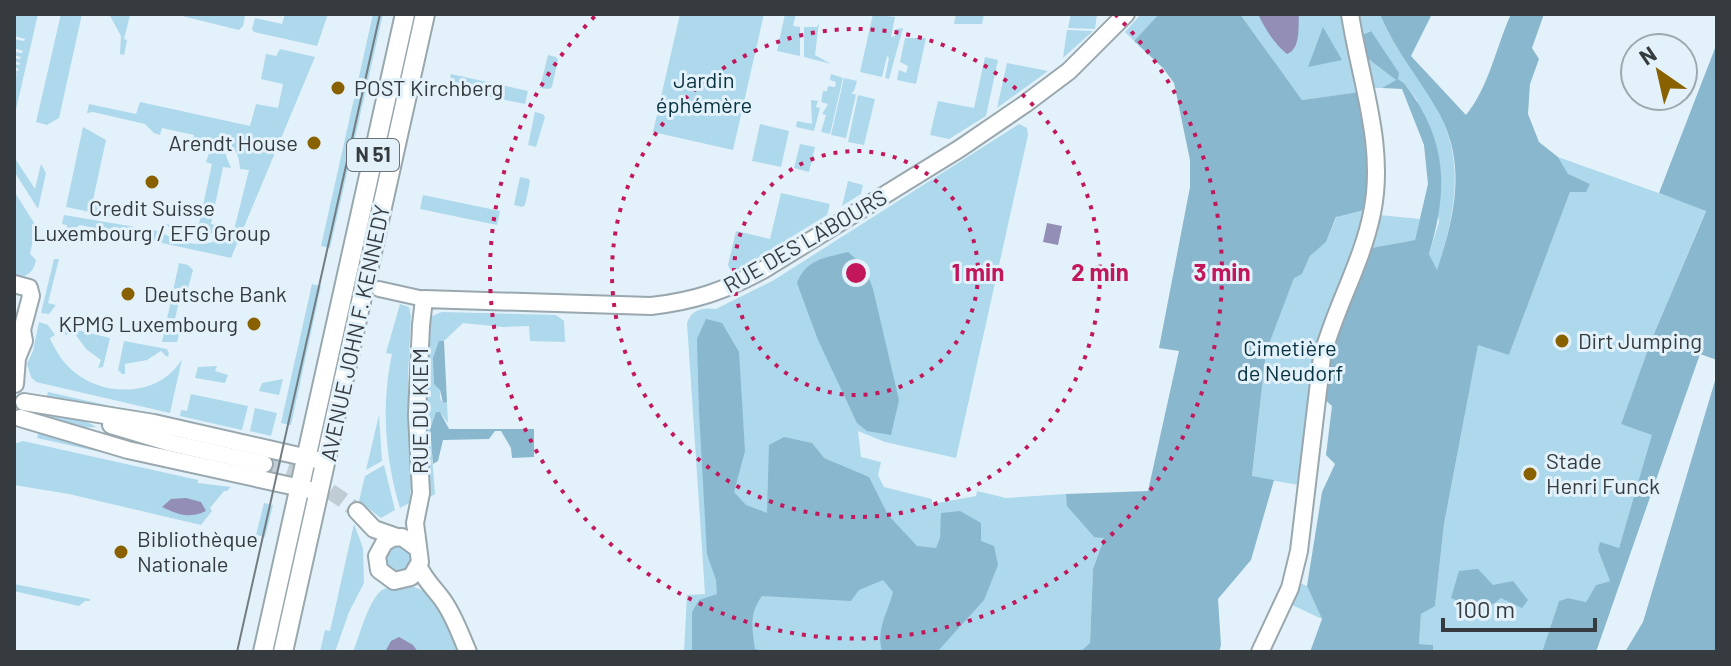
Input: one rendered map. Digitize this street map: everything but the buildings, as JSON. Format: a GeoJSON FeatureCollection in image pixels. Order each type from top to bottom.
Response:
{"type":"FeatureCollection","features":[{"type":"Feature","properties":{"kind":"main road","name":"AVENUE JOHN F. KENNEDY"},"geometry":{"type":"LineString","coordinates":[[263,652],[405,14]]}},
{"type":"Feature","properties":{"kind":"main road","name":"AVENUE JOHN F. KENNEDY"},"geometry":{"type":"LineString","coordinates":[[283,652],[425,14]]}},
{"type":"Feature","properties":{"kind":"main road","name":"RUE DES LABOURS"},"geometry":{"type":"LineString","coordinates":[[424,299],[651,306],[715,294],[763,270],[1000,122],[1069,71],[1126,14]]}},
{"type":"Feature","properties":{"kind":"main road"},"geometry":{"type":"LineString","coordinates":[[1260,652],[1293,579],[1322,357],[1364,246],[1373,211],[1375,136],[1350,14]]}},
{"type":"Feature","properties":{"kind":"main road"},"geometry":{"type":"LineString","coordinates":[[14,284],[29,288],[31,292],[14,384],[19,415]]}},
{"type":"Feature","properties":{"kind":"main road","name":"RUE DU KIEM"},"geometry":{"type":"LineString","coordinates":[[417,548],[415,523],[421,493],[417,415],[424,299]]}},
{"type":"Feature","properties":{"kind":"main road"},"geometry":{"type":"LineString","coordinates":[[45,405],[171,443],[264,464]]}},
{"type":"Feature","properties":{"kind":"main road"},"geometry":{"type":"LineString","coordinates":[[19,415],[45,405],[154,423],[327,463]]}},
{"type":"Feature","properties":{"kind":"main road"},"geometry":{"type":"LineString","coordinates":[[19,415],[41,425],[128,450],[320,492]]}},
{"type":"Feature","properties":{"kind":"main road"},"geometry":{"type":"LineString","coordinates":[[41,425],[171,443]]}},
{"type":"Feature","properties":{"kind":"main road"},"geometry":{"type":"LineString","coordinates":[[357,511],[374,529],[400,537],[417,548],[420,557],[413,573],[394,581],[382,574],[376,561],[378,551],[374,529]]}},
{"type":"Feature","properties":{"kind":"main road"},"geometry":{"type":"LineString","coordinates":[[378,551],[384,543],[400,537],[415,523]]}},
{"type":"Feature","properties":{"kind":"main road"},"geometry":{"type":"LineString","coordinates":[[413,573],[442,599],[468,652]]}},
{"type":"Feature","properties":{"kind":"street","name":"RUE DES LABOURS"},"geometry":{"type":"LineString","coordinates":[[379,289],[424,299]]}},
{"type":"Feature","properties":{"kind":"green space"},"geometry":{"type":"Polygon","coordinates":[[[14,14],[38,14],[14,118],[14,77],[17,75],[14,71],[19,69],[14,64],[20,63],[14,58],[21,57],[14,55],[14,52],[23,51],[14,48],[14,39],[25,39],[14,36],[14,14]]]}},
{"type":"Feature","properties":{"kind":"green space"},"geometry":{"type":"Polygon","coordinates":[[[61,14],[82,14],[59,118],[47,125],[36,122],[61,14]]]}},
{"type":"Feature","properties":{"kind":"green space"},"geometry":{"type":"Polygon","coordinates":[[[109,14],[130,15],[124,55],[120,54],[121,36],[109,14]]]}},
{"type":"Feature","properties":{"kind":"green space"},"geometry":{"type":"Polygon","coordinates":[[[174,14],[245,16],[239,30],[174,14]]]}},
{"type":"Feature","properties":{"kind":"green space"},"geometry":{"type":"Polygon","coordinates":[[[285,14],[328,14],[317,46],[252,29],[255,18],[282,24],[285,14]]]}},
{"type":"Feature","properties":{"kind":"green space"},"geometry":{"type":"Polygon","coordinates":[[[373,14],[383,14],[330,248],[321,246],[373,14]]]}},
{"type":"Feature","properties":{"kind":"green space","name":"Jardin éphémère"},"geometry":{"type":"Polygon","coordinates":[[[680,14],[764,14],[733,150],[653,132],[680,14]]]}},
{"type":"Feature","properties":{"kind":"green space"},"geometry":{"type":"Polygon","coordinates":[[[785,14],[796,14],[793,26],[800,27],[800,56],[777,51],[785,14]]]}},
{"type":"Feature","properties":{"kind":"green space"},"geometry":{"type":"Polygon","coordinates":[[[873,14],[895,17],[891,37],[895,36],[896,29],[903,28],[889,79],[885,78],[887,56],[882,77],[860,72],[873,14]]]}},
{"type":"Feature","properties":{"kind":"green space"},"geometry":{"type":"Polygon","coordinates":[[[956,14],[984,14],[982,24],[954,24],[956,14]]]}},
{"type":"Feature","properties":{"kind":"green space"},"geometry":{"type":"Polygon","coordinates":[[[1071,14],[1097,14],[1095,29],[1068,28],[1071,14]]]}},
{"type":"Feature","properties":{"kind":"green space"},"geometry":{"type":"Polygon","coordinates":[[[1141,14],[1159,14],[1134,41],[1125,32],[1141,14]]]}},
{"type":"Feature","properties":{"kind":"green space"},"geometry":{"type":"Polygon","coordinates":[[[1240,14],[1343,14],[1359,92],[1302,100],[1240,14]]]}},
{"type":"Feature","properties":{"kind":"green space"},"geometry":{"type":"Polygon","coordinates":[[[1359,14],[1380,14],[1433,102],[1448,134],[1455,173],[1454,193],[1448,232],[1437,271],[1429,254],[1439,222],[1417,100],[1398,79],[1370,31],[1362,35],[1359,14]]]}},
{"type":"Feature","properties":{"kind":"green space"},"geometry":{"type":"Polygon","coordinates":[[[819,22],[815,55],[831,64],[804,57],[804,27],[817,27],[819,22]]]}},
{"type":"Feature","properties":{"kind":"green space"},"geometry":{"type":"Polygon","coordinates":[[[1067,30],[1093,31],[1063,58],[1067,30]]]}},
{"type":"Feature","properties":{"kind":"green space"},"geometry":{"type":"Polygon","coordinates":[[[905,38],[926,38],[916,84],[897,80],[899,70],[906,73],[908,66],[900,62],[905,38]]]}},
{"type":"Feature","properties":{"kind":"green space"},"geometry":{"type":"Polygon","coordinates":[[[280,49],[315,57],[231,258],[80,225],[74,229],[70,242],[60,242],[67,225],[62,224],[64,215],[159,231],[195,244],[214,242],[227,229],[234,230],[249,170],[240,169],[235,150],[224,144],[193,143],[194,135],[162,128],[160,135],[145,124],[87,113],[89,104],[136,114],[140,102],[250,126],[256,104],[278,108],[283,84],[261,79],[266,54],[276,56],[280,49]]]}},
{"type":"Feature","properties":{"kind":"green space"},"geometry":{"type":"Polygon","coordinates":[[[548,55],[558,60],[549,89],[540,88],[548,55]]]}},
{"type":"Feature","properties":{"kind":"green space"},"geometry":{"type":"Polygon","coordinates":[[[985,57],[998,60],[986,116],[949,139],[930,135],[938,101],[974,108],[985,57]]]}},
{"type":"Feature","properties":{"kind":"green space"},"geometry":{"type":"Polygon","coordinates":[[[1367,58],[1396,80],[1382,88],[1374,88],[1367,58]]]}},
{"type":"Feature","properties":{"kind":"green space"},"geometry":{"type":"Polygon","coordinates":[[[1007,63],[1048,71],[997,108],[1007,63]]]}},
{"type":"Feature","properties":{"kind":"green space"},"geometry":{"type":"Polygon","coordinates":[[[451,74],[528,91],[525,104],[448,88],[451,74]]]}},
{"type":"Feature","properties":{"kind":"green space"},"geometry":{"type":"Polygon","coordinates":[[[831,74],[843,78],[830,134],[821,132],[826,115],[822,114],[828,104],[821,102],[823,91],[827,91],[828,86],[835,87],[836,82],[830,80],[831,74]]]}},
{"type":"Feature","properties":{"kind":"green space"},"geometry":{"type":"Polygon","coordinates":[[[844,78],[857,81],[851,93],[856,95],[846,138],[831,135],[844,78]]]}},
{"type":"Feature","properties":{"kind":"green space"},"geometry":{"type":"Polygon","coordinates":[[[858,95],[875,99],[864,145],[848,142],[858,95]]]}},
{"type":"Feature","properties":{"kind":"green space"},"geometry":{"type":"Polygon","coordinates":[[[811,100],[818,101],[816,107],[820,108],[814,131],[796,127],[797,121],[812,124],[811,100]]]}},
{"type":"Feature","properties":{"kind":"green space"},"geometry":{"type":"Polygon","coordinates":[[[535,112],[545,117],[536,147],[528,145],[535,112]]]}},
{"type":"Feature","properties":{"kind":"green space"},"geometry":{"type":"Polygon","coordinates":[[[760,124],[789,131],[781,167],[752,161],[760,124]]]}},
{"type":"Feature","properties":{"kind":"green space"},"geometry":{"type":"Polygon","coordinates":[[[1019,124],[1027,128],[1028,135],[956,458],[885,442],[858,431],[861,457],[881,462],[878,475],[884,487],[932,499],[932,504],[976,496],[977,491],[1006,498],[1066,494],[1068,506],[1094,537],[1104,537],[1093,569],[1090,644],[1080,652],[684,652],[687,595],[705,594],[687,323],[691,315],[698,310],[716,309],[774,280],[1019,124]]]}},
{"type":"Feature","properties":{"kind":"green space"},"geometry":{"type":"Polygon","coordinates":[[[83,127],[106,140],[93,200],[99,202],[98,209],[123,215],[114,217],[66,207],[83,127]]]}},
{"type":"Feature","properties":{"kind":"green space"},"geometry":{"type":"Polygon","coordinates":[[[800,144],[815,147],[809,172],[794,168],[800,144]]]}},
{"type":"Feature","properties":{"kind":"green space"},"geometry":{"type":"Polygon","coordinates":[[[213,150],[225,153],[231,168],[223,167],[211,224],[218,226],[213,233],[205,236],[173,231],[166,224],[191,229],[193,223],[199,224],[212,164],[206,162],[213,150]]]}},
{"type":"Feature","properties":{"kind":"green space"},"geometry":{"type":"Polygon","coordinates":[[[14,157],[35,189],[41,164],[46,173],[38,209],[14,171],[14,157]]]}},
{"type":"Feature","properties":{"kind":"green space"},"geometry":{"type":"Polygon","coordinates":[[[1558,157],[1706,210],[1651,341],[1621,424],[1653,434],[1619,548],[1601,543],[1598,550],[1610,581],[1596,585],[1586,602],[1568,598],[1559,601],[1542,652],[1433,652],[1432,645],[1419,644],[1421,614],[1435,605],[1444,524],[1478,344],[1509,355],[1570,192],[1590,184],[1568,175],[1558,157]]]}},
{"type":"Feature","properties":{"kind":"green space"},"geometry":{"type":"Polygon","coordinates":[[[520,177],[530,182],[522,207],[514,205],[520,177]]]}},
{"type":"Feature","properties":{"kind":"green space"},"geometry":{"type":"Polygon","coordinates":[[[848,181],[863,185],[861,194],[842,206],[848,181]]]}},
{"type":"Feature","properties":{"kind":"green space"},"geometry":{"type":"Polygon","coordinates":[[[14,191],[36,226],[30,254],[36,260],[30,273],[22,277],[14,274],[14,191]]]}},
{"type":"Feature","properties":{"kind":"green space"},"geometry":{"type":"Polygon","coordinates":[[[781,193],[830,204],[827,215],[740,269],[730,270],[728,265],[736,231],[770,239],[781,193]]]}},
{"type":"Feature","properties":{"kind":"green space"},"geometry":{"type":"Polygon","coordinates":[[[423,195],[500,211],[497,225],[420,209],[423,195]]]}},
{"type":"Feature","properties":{"kind":"green space","name":"Cimetière de Neudorf"},"geometry":{"type":"Polygon","coordinates":[[[1368,209],[1316,360],[1299,485],[1252,477],[1266,352],[1294,277],[1302,274],[1310,256],[1326,242],[1337,216],[1368,209]]]}},
{"type":"Feature","properties":{"kind":"green space"},"geometry":{"type":"Polygon","coordinates":[[[1379,215],[1420,219],[1415,240],[1371,248],[1379,215]]]}},
{"type":"Feature","properties":{"kind":"green space"},"geometry":{"type":"Polygon","coordinates":[[[54,259],[59,259],[48,303],[56,305],[49,314],[41,313],[54,259]]]}},
{"type":"Feature","properties":{"kind":"green space"},"geometry":{"type":"Polygon","coordinates":[[[179,263],[193,270],[188,288],[182,288],[172,332],[179,334],[177,342],[162,342],[179,263]]]}},
{"type":"Feature","properties":{"kind":"green space"},"geometry":{"type":"Polygon","coordinates":[[[312,284],[321,286],[291,425],[281,423],[312,284]]]}},
{"type":"Feature","properties":{"kind":"green space"},"geometry":{"type":"Polygon","coordinates":[[[400,304],[409,307],[411,316],[408,375],[411,487],[409,503],[400,508],[386,431],[386,392],[392,354],[386,353],[400,304]]]}},
{"type":"Feature","properties":{"kind":"green space"},"geometry":{"type":"Polygon","coordinates":[[[442,312],[556,315],[564,321],[565,342],[530,341],[529,326],[463,323],[444,341],[439,341],[440,398],[443,403],[447,402],[448,423],[440,412],[436,412],[430,429],[435,494],[430,497],[425,408],[429,320],[442,312]]]}},
{"type":"Feature","properties":{"kind":"green space"},"geometry":{"type":"Polygon","coordinates":[[[39,322],[48,325],[55,335],[50,338],[51,341],[66,364],[86,380],[100,386],[115,389],[146,387],[172,372],[182,359],[170,413],[36,382],[27,364],[39,322]]]}},
{"type":"Feature","properties":{"kind":"green space"},"geometry":{"type":"Polygon","coordinates":[[[65,327],[110,338],[103,367],[98,368],[101,360],[86,349],[73,331],[66,335],[63,331],[65,327]]]}},
{"type":"Feature","properties":{"kind":"green space"},"geometry":{"type":"Polygon","coordinates":[[[124,341],[167,349],[169,354],[167,357],[161,351],[147,360],[125,364],[125,374],[122,374],[118,370],[124,341]]]}},
{"type":"Feature","properties":{"kind":"green space"},"geometry":{"type":"Polygon","coordinates":[[[217,366],[215,371],[228,375],[225,383],[195,378],[198,367],[217,366]]]}},
{"type":"Feature","properties":{"kind":"green space"},"geometry":{"type":"Polygon","coordinates":[[[283,379],[279,395],[259,391],[262,383],[283,379]]]}},
{"type":"Feature","properties":{"kind":"green space"},"geometry":{"type":"Polygon","coordinates":[[[48,392],[164,418],[46,399],[48,392]]]}},
{"type":"Feature","properties":{"kind":"green space"},"geometry":{"type":"Polygon","coordinates":[[[191,394],[248,406],[242,430],[180,416],[181,410],[187,411],[191,394]]]}},
{"type":"Feature","properties":{"kind":"green space"},"geometry":{"type":"Polygon","coordinates":[[[255,408],[277,413],[271,436],[250,431],[255,408]]]}},
{"type":"Feature","properties":{"kind":"green space"},"geometry":{"type":"Polygon","coordinates":[[[43,410],[82,419],[96,427],[79,428],[41,419],[43,410]]]}},
{"type":"Feature","properties":{"kind":"green space"},"geometry":{"type":"Polygon","coordinates":[[[379,415],[382,461],[366,470],[379,415]]]}},
{"type":"Feature","properties":{"kind":"green space"},"geometry":{"type":"Polygon","coordinates":[[[39,431],[258,484],[258,487],[37,438],[39,431]]]}},
{"type":"Feature","properties":{"kind":"green space"},"geometry":{"type":"Polygon","coordinates":[[[23,441],[198,480],[198,483],[231,487],[210,508],[212,511],[201,525],[69,494],[14,485],[14,444],[23,441]]]}},
{"type":"Feature","properties":{"kind":"green space"},"geometry":{"type":"Polygon","coordinates":[[[384,465],[395,510],[381,518],[359,501],[365,476],[384,465]]]}},
{"type":"Feature","properties":{"kind":"green space"},"geometry":{"type":"Polygon","coordinates":[[[264,503],[273,505],[265,537],[256,535],[264,503]]]}},
{"type":"Feature","properties":{"kind":"green space"},"geometry":{"type":"Polygon","coordinates":[[[354,524],[363,548],[364,583],[349,612],[335,652],[320,652],[325,630],[330,631],[354,524]]]}},
{"type":"Feature","properties":{"kind":"green space"},"geometry":{"type":"Polygon","coordinates":[[[402,542],[414,557],[404,574],[389,572],[382,554],[384,549],[402,542]]]}},
{"type":"Feature","properties":{"kind":"green space"},"geometry":{"type":"Polygon","coordinates":[[[1297,582],[1307,586],[1322,619],[1290,604],[1297,582]]]}},
{"type":"Feature","properties":{"kind":"green space"},"geometry":{"type":"Polygon","coordinates":[[[14,584],[90,601],[79,606],[14,591],[14,584]]]}},
{"type":"Feature","properties":{"kind":"green space"},"geometry":{"type":"Polygon","coordinates":[[[409,586],[428,594],[435,602],[459,649],[455,652],[353,652],[377,595],[388,588],[409,586]]]}},
{"type":"Feature","properties":{"kind":"shaded area"},"geometry":{"type":"Polygon","coordinates":[[[1159,14],[1240,14],[1302,100],[1359,92],[1368,157],[1368,209],[1336,217],[1326,242],[1310,256],[1302,274],[1294,278],[1266,352],[1252,476],[1274,480],[1251,560],[1218,599],[1219,652],[1080,652],[1090,643],[1093,569],[1104,538],[1094,537],[1067,506],[1066,494],[1148,491],[1179,351],[1159,348],[1190,187],[1190,160],[1174,83],[1134,41],[1159,14]]]}},
{"type":"Feature","properties":{"kind":"shaded area"},"geometry":{"type":"Polygon","coordinates":[[[1258,14],[1299,14],[1298,37],[1291,51],[1287,54],[1278,45],[1258,14]]]}},
{"type":"Feature","properties":{"kind":"shaded area"},"geometry":{"type":"Polygon","coordinates":[[[1380,14],[1432,14],[1411,56],[1466,115],[1486,79],[1511,14],[1544,14],[1532,48],[1539,59],[1530,84],[1528,114],[1539,142],[1558,157],[1568,174],[1590,184],[1586,192],[1570,192],[1509,355],[1478,345],[1444,524],[1435,606],[1421,614],[1419,644],[1433,645],[1433,652],[1310,652],[1322,619],[1307,586],[1322,492],[1335,464],[1326,455],[1332,406],[1323,398],[1328,356],[1371,248],[1415,240],[1428,184],[1424,145],[1402,89],[1382,88],[1396,80],[1367,58],[1362,35],[1371,31],[1399,73],[1398,79],[1418,104],[1436,144],[1440,164],[1440,207],[1429,254],[1437,270],[1453,212],[1455,173],[1448,134],[1440,115],[1380,14]]]}},
{"type":"Feature","properties":{"kind":"shaded area"},"geometry":{"type":"Polygon","coordinates":[[[1323,27],[1342,60],[1308,67],[1323,27]]]}},
{"type":"Feature","properties":{"kind":"shaded area"},"geometry":{"type":"Polygon","coordinates":[[[1717,43],[1717,360],[1700,354],[1596,652],[1542,652],[1559,601],[1568,598],[1586,602],[1596,585],[1610,581],[1598,550],[1600,542],[1619,548],[1652,435],[1621,424],[1651,341],[1706,211],[1659,193],[1690,112],[1699,112],[1699,90],[1717,43]]]}},
{"type":"Feature","properties":{"kind":"shaded area"},"geometry":{"type":"Polygon","coordinates":[[[1047,223],[1062,226],[1058,245],[1043,242],[1047,223]]]}},
{"type":"Feature","properties":{"kind":"shaded area"},"geometry":{"type":"Polygon","coordinates":[[[848,252],[865,267],[873,289],[899,400],[891,435],[867,431],[857,423],[818,340],[797,283],[811,264],[848,252]]]}},
{"type":"Feature","properties":{"kind":"shaded area"},"geometry":{"type":"Polygon","coordinates":[[[706,319],[722,323],[739,352],[745,451],[734,492],[746,505],[767,513],[769,445],[784,437],[812,443],[824,458],[869,477],[888,515],[917,546],[936,548],[940,538],[941,513],[960,511],[981,523],[981,541],[994,546],[998,565],[984,600],[937,652],[882,652],[881,629],[893,592],[883,580],[859,590],[851,601],[762,596],[753,615],[753,635],[755,649],[768,652],[692,652],[692,612],[699,600],[717,594],[716,580],[707,554],[699,412],[697,339],[706,319]]]}},
{"type":"Feature","properties":{"kind":"shaded area"},"geometry":{"type":"Polygon","coordinates":[[[439,341],[444,341],[447,402],[443,403],[440,390],[434,384],[433,358],[439,341]]]}},
{"type":"Feature","properties":{"kind":"shaded area"},"geometry":{"type":"Polygon","coordinates":[[[1717,374],[1717,652],[1625,652],[1643,622],[1717,374]]]}},
{"type":"Feature","properties":{"kind":"shaded area"},"geometry":{"type":"Polygon","coordinates":[[[436,412],[440,412],[449,429],[534,429],[534,457],[512,458],[511,448],[501,431],[495,431],[489,439],[443,440],[438,461],[433,464],[430,429],[436,412]]]}},
{"type":"Feature","properties":{"kind":"shaded area"},"geometry":{"type":"Polygon","coordinates":[[[186,498],[201,502],[206,511],[184,515],[162,507],[171,499],[186,498]]]}},
{"type":"Feature","properties":{"kind":"shaded area"},"geometry":{"type":"Polygon","coordinates":[[[1478,569],[1493,585],[1513,581],[1528,600],[1522,608],[1501,598],[1477,608],[1451,598],[1459,571],[1478,569]]]}},
{"type":"Feature","properties":{"kind":"shaded area"},"geometry":{"type":"Polygon","coordinates":[[[399,637],[418,652],[385,652],[391,641],[399,637]]]}},
{"type":"Feature","properties":{"kind":"tunnel"},"geometry":{"type":"LineString","coordinates":[[264,464],[314,482],[357,511]]}},
{"type":"Feature","properties":{"kind":"tram line"},"geometry":{"type":"LineString","coordinates":[[237,652],[380,14]]}},
{"type":"Feature","properties":{"kind":"place","name":"POST Kirchberg"},"geometry":{"type":"Point","coordinates":[338,88]}},
{"type":"Feature","properties":{"kind":"place","name":"Arendt House"},"geometry":{"type":"Point","coordinates":[314,143]}},
{"type":"Feature","properties":{"kind":"place","name":"Credit Suisse Luxembourg / EFG Group"},"geometry":{"type":"Point","coordinates":[152,182]}},
{"type":"Feature","properties":{"kind":"place","name":"Deutsche Bank"},"geometry":{"type":"Point","coordinates":[128,294]}},
{"type":"Feature","properties":{"kind":"place","name":"KPMG Luxembourg"},"geometry":{"type":"Point","coordinates":[254,324]}},
{"type":"Feature","properties":{"kind":"place","name":"Dirt Jumping"},"geometry":{"type":"Point","coordinates":[1562,341]}},
{"type":"Feature","properties":{"kind":"place","name":"Stade Henri Funck"},"geometry":{"type":"Point","coordinates":[1530,474]}},
{"type":"Feature","properties":{"kind":"place","name":"Bibliothèque Nationale"},"geometry":{"type":"Point","coordinates":[121,552]}}]}
